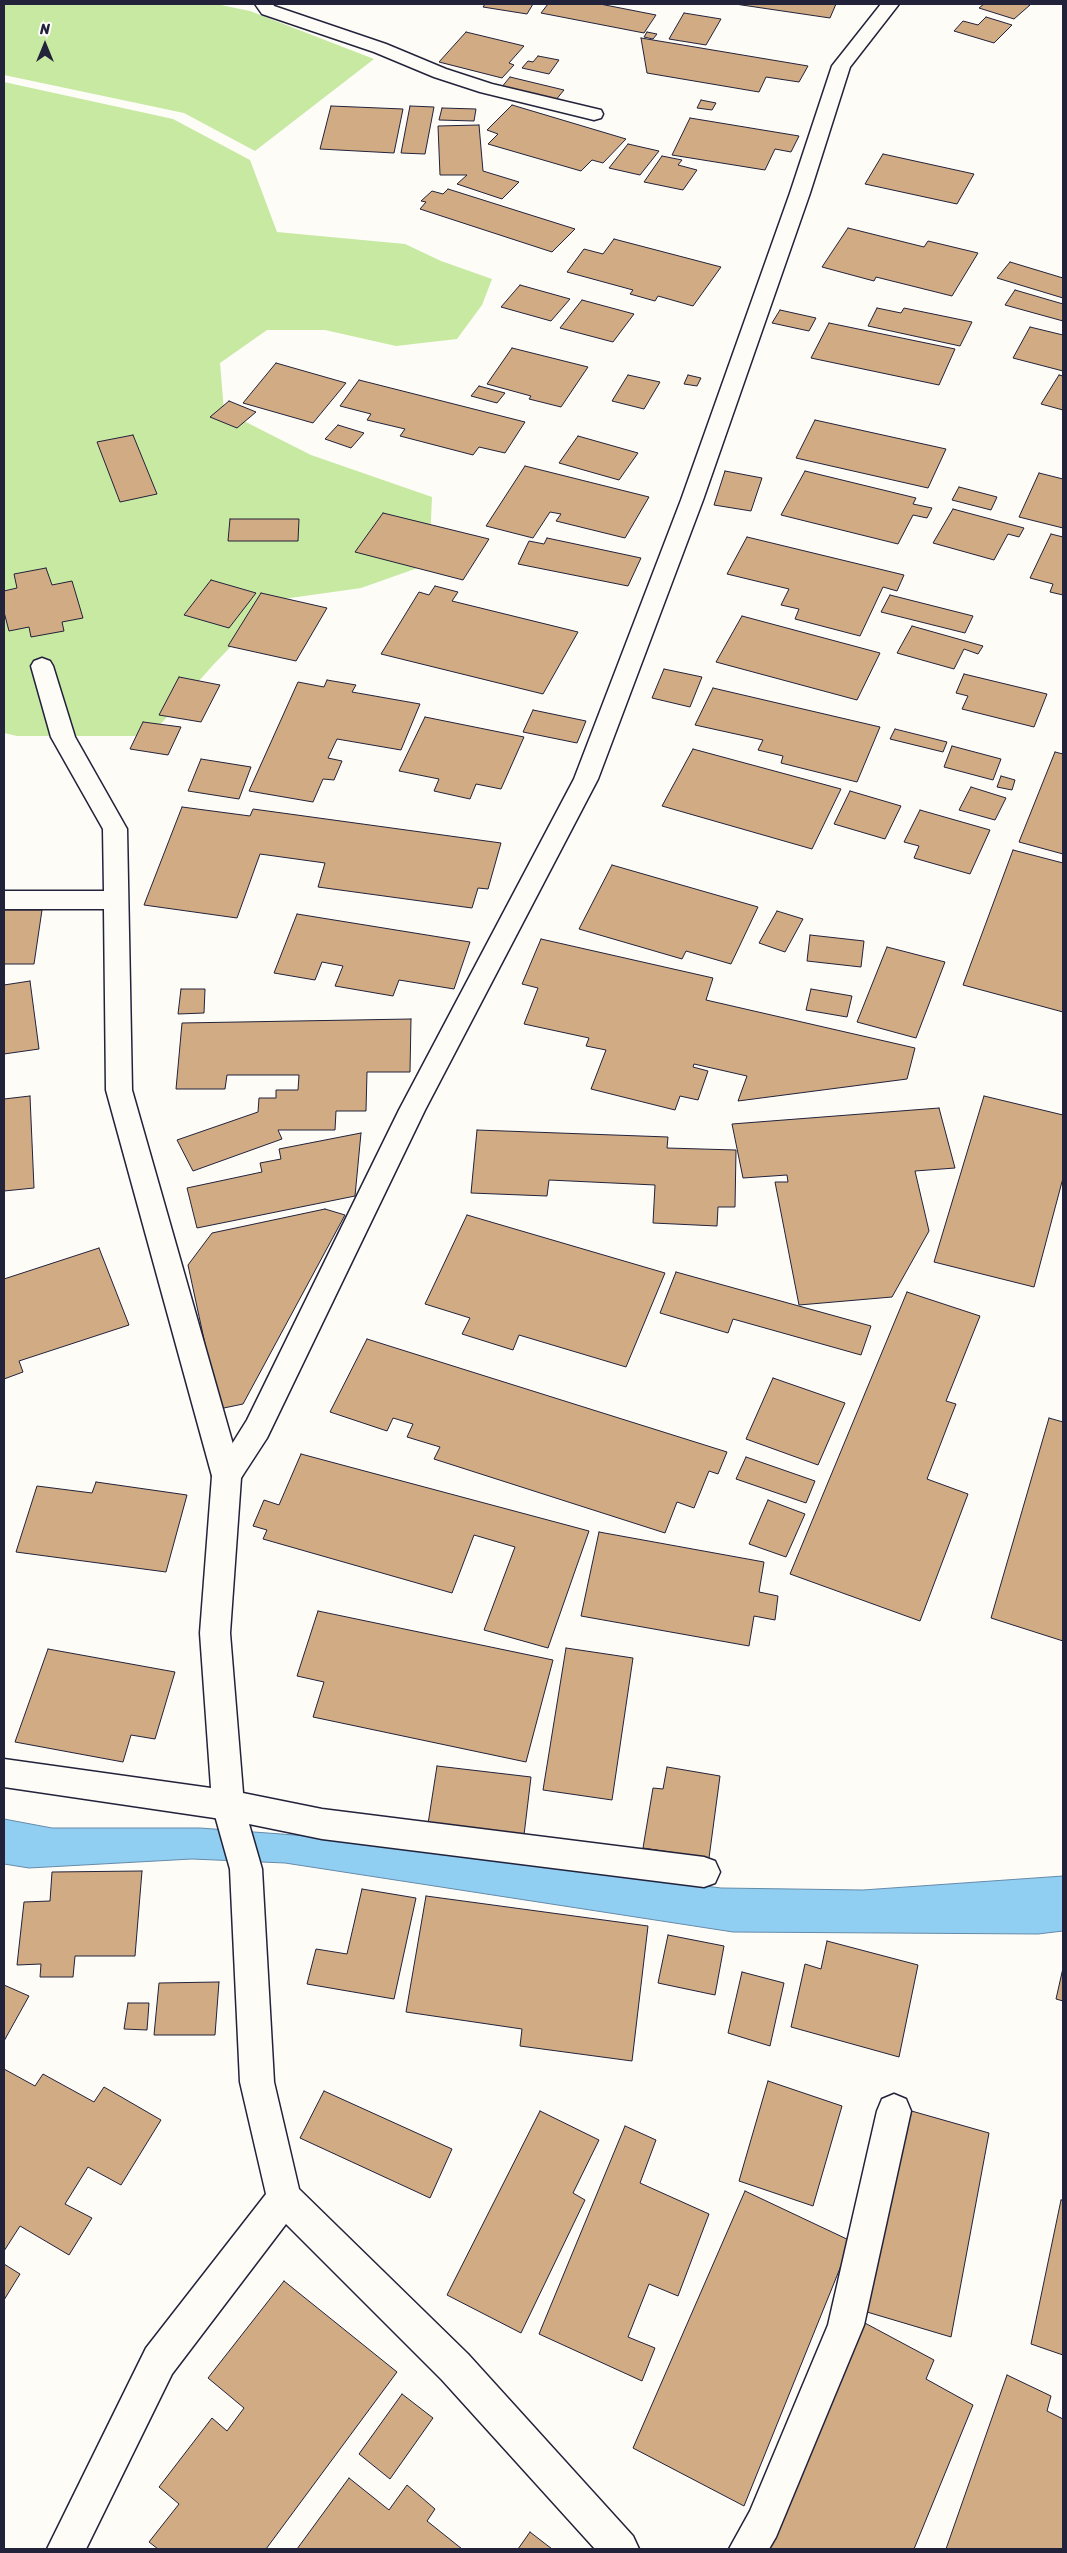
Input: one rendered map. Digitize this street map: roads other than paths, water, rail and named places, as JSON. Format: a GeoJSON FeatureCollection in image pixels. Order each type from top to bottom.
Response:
{"type":"FeatureCollection","features":[{"type":"Feature","properties":{"kind":"street"},"geometry":{"type":"LineString","coordinates":[[264,4],[268,10],[380,48],[440,73],[486,88],[594,114]]}},
{"type":"Feature","properties":{"kind":"street"},"geometry":{"type":"LineString","coordinates":[[227,1476],[257,1429],[412,1110],[586,779],[696,490],[800,193],[841,66],[890,4]]}},
{"type":"Feature","properties":{"kind":"street"},"geometry":{"type":"LineString","coordinates":[[42,666],[63,737],[115,828],[114,900],[119,1090],[227,1476],[215,1633],[228,1805],[246,1869],[257,2082],[284,2198],[455,2367],[620,2549]]}},
{"type":"Feature","properties":{"kind":"street"},"geometry":{"type":"LineString","coordinates":[[4,900],[114,900]]}},
{"type":"Feature","properties":{"kind":"street"},"geometry":{"type":"LineString","coordinates":[[4,1774],[228,1805],[322,1824],[704,1872]]}},
{"type":"Feature","properties":{"kind":"street"},"geometry":{"type":"LineString","coordinates":[[748,2549],[763,2524],[846,2325],[894,2111]]}},
{"type":"Feature","properties":{"kind":"street"},"geometry":{"type":"LineString","coordinates":[[66,2549],[159,2361],[284,2198]]}},
{"type":"Feature","properties":{"kind":"water"},"geometry":{"type":"Polygon","coordinates":[[[4,1819],[52,1828],[200,1828],[308,1836],[721,1888],[863,1890],[1063,1876],[1063,1931],[1038,1934],[733,1932],[285,1863],[192,1859],[29,1868],[4,1864],[4,1819]]]}}]}
